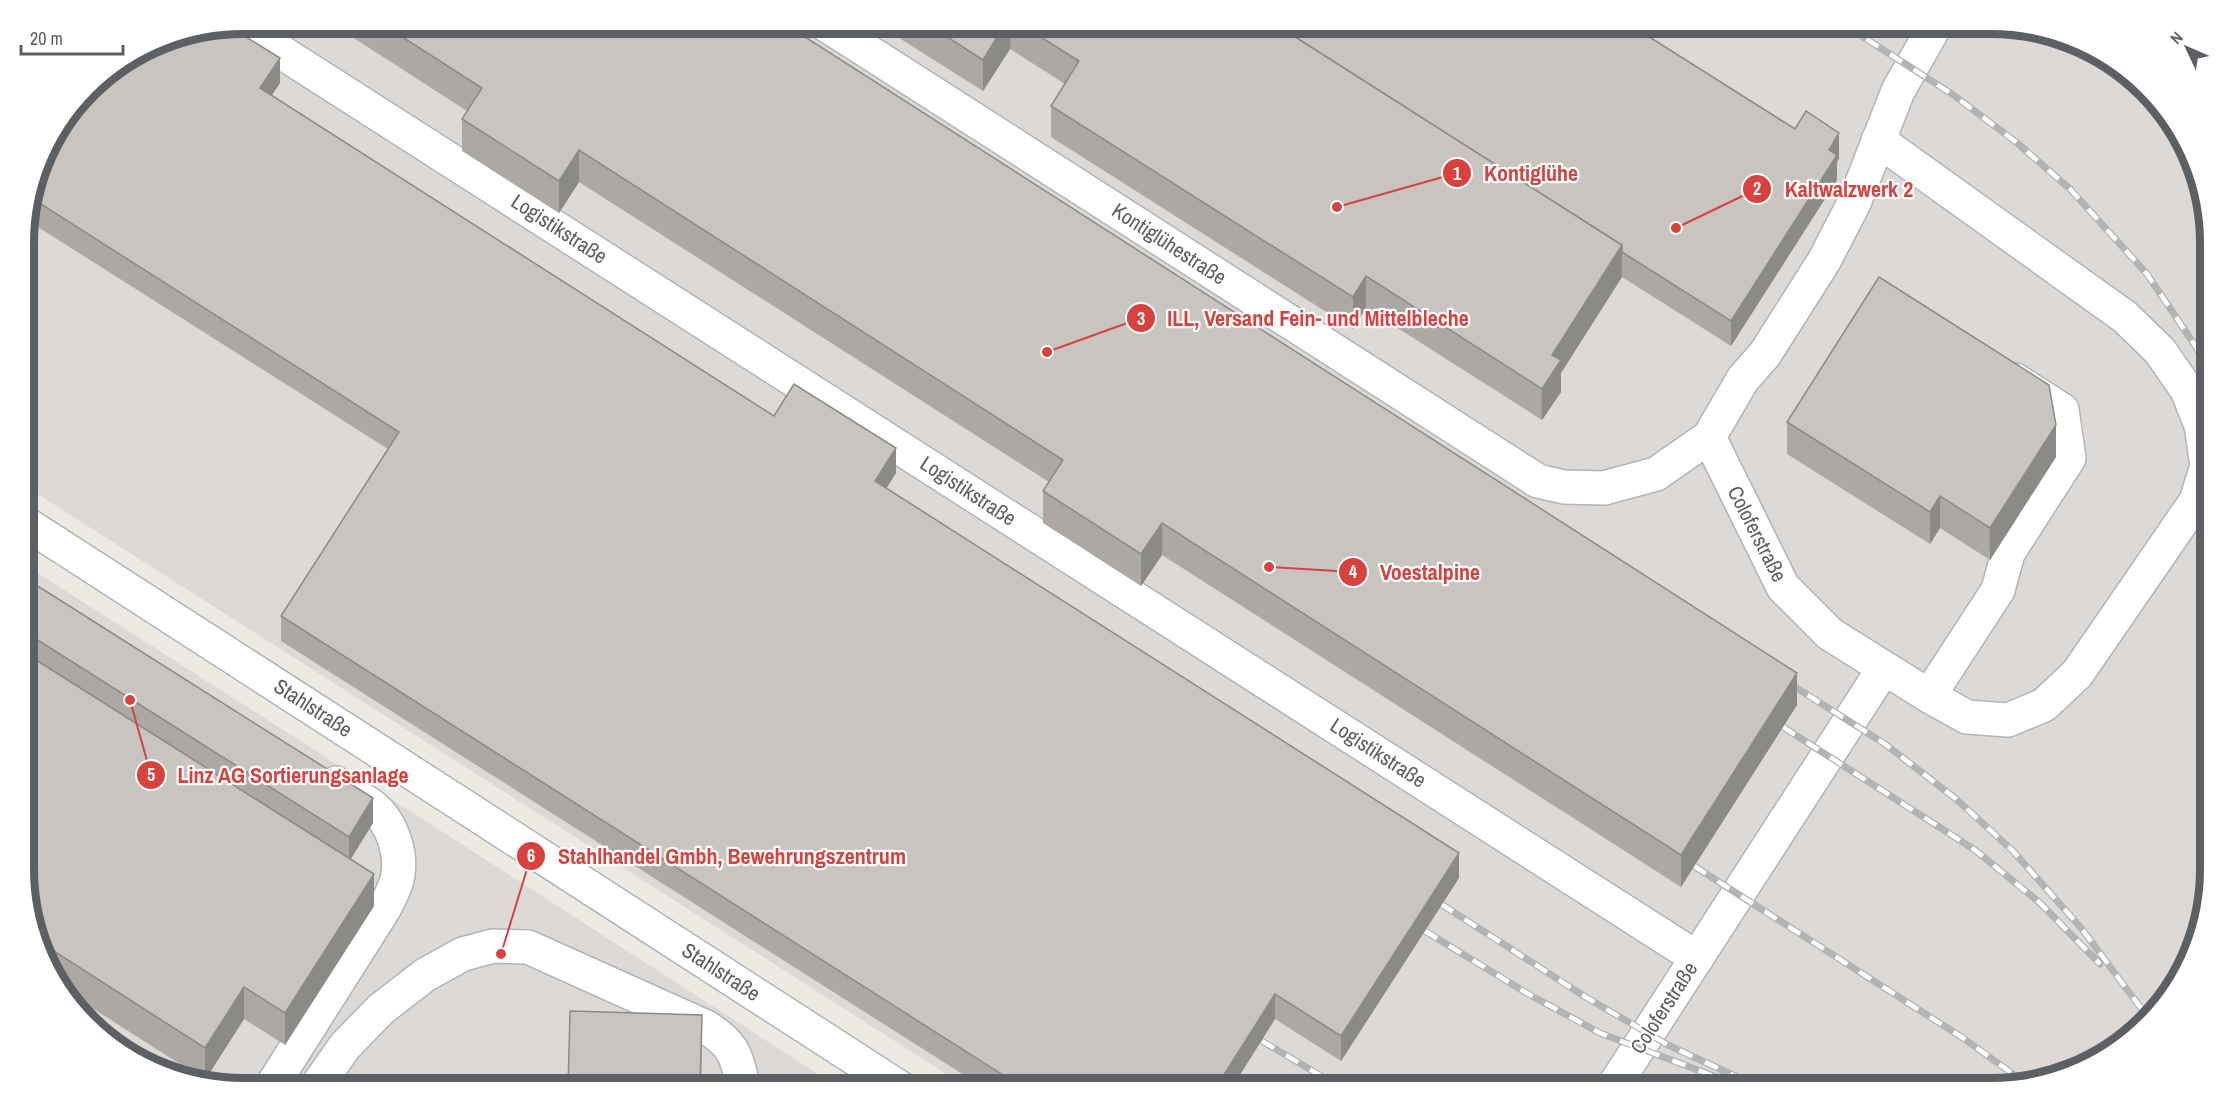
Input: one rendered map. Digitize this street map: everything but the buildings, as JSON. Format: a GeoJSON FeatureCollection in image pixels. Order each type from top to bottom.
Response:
{"type":"FeatureCollection","features":[{"type":"Feature","properties":{"kind":"street","name":"Logistikstraße"},"geometry":{"type":"LineString","coordinates":[[253,34],[1697,958]]}},
{"type":"Feature","properties":{"kind":"street","name":"Kontiglühestraße"},"geometry":{"type":"LineString","coordinates":[[841,34],[1538,481],[1564,487],[1604,488],[1656,474],[1709,437]]}},
{"type":"Feature","properties":{"kind":"street"},"geometry":{"type":"LineString","coordinates":[[1709,437],[1743,379],[1765,354],[1824,261],[1854,203],[1898,91],[1930,34]]}},
{"type":"Feature","properties":{"kind":"street"},"geometry":{"type":"LineString","coordinates":[[1878,140],[2125,317],[2160,351],[2187,390],[2200,422]]}},
{"type":"Feature","properties":{"kind":"street"},"geometry":{"type":"LineString","coordinates":[[1929,696],[1998,590],[2007,553],[2069,458],[2062,410],[1986,361]]}},
{"type":"Feature","properties":{"kind":"street","name":"Coloferstraße"},"geometry":{"type":"LineString","coordinates":[[1619,1078],[1884,668],[1830,634],[1783,587],[1709,437]]}},
{"type":"Feature","properties":{"kind":"street"},"geometry":{"type":"LineString","coordinates":[[1884,668],[1967,717],[2008,720],[2044,705],[2077,674],[2196,501],[2200,488]]}},
{"type":"Feature","properties":{"kind":"street","name":"Stahlstraße"},"geometry":{"type":"LineString","coordinates":[[35,529],[885,1078]]}},
{"type":"Feature","properties":{"kind":"street"},"geometry":{"type":"LineString","coordinates":[[277,1078],[384,909],[396,882],[399,860],[392,834],[383,817],[372,806],[312,769]]}},
{"type":"Feature","properties":{"kind":"street"},"geometry":{"type":"LineString","coordinates":[[323,1078],[345,1046],[381,1009],[425,975],[463,954],[493,946],[528,947],[706,1027],[724,1038],[736,1057],[741,1078]]}},
{"type":"Feature","properties":{"kind":"shaded area"},"geometry":{"type":"Polygon","coordinates":[[[243,34],[1992,34],[2032,39],[2084,56],[2129,86],[2157,116],[2173,139],[2185,163],[2199,216],[2200,870],[2199,897],[2193,924],[2179,962],[2149,1007],[2129,1027],[2084,1057],[2059,1067],[2005,1078],[953,1078],[35,492],[36,216],[50,163],[62,139],[86,106],[106,86],[139,62],[176,46],[216,36],[243,34]]]}},
{"type":"Feature","properties":{"kind":"shaded area"},"geometry":{"type":"Polygon","coordinates":[[[34,571],[824,1078],[216,1077],[176,1067],[139,1051],[96,1017],[62,974],[50,950],[36,897],[34,870],[34,571]]]}},
{"type":"Feature","properties":{"kind":"railway"},"geometry":{"type":"LineString","coordinates":[[1859,34],[1952,94],[2016,142],[2070,189],[2147,274],[2200,355]]}},
{"type":"Feature","properties":{"kind":"railway"},"geometry":{"type":"LineString","coordinates":[[1784,680],[1885,744],[1956,799],[2012,850],[2082,929],[2144,1012]]}},
{"type":"Feature","properties":{"kind":"railway"},"geometry":{"type":"LineString","coordinates":[[1783,727],[1975,850],[2040,903],[2100,964]]}},
{"type":"Feature","properties":{"kind":"railway"},"geometry":{"type":"LineString","coordinates":[[1694,866],[1963,1038],[2016,1076]]}},
{"type":"Feature","properties":{"kind":"railway"},"geometry":{"type":"LineString","coordinates":[[1441,904],[1584,996],[1668,1045],[1739,1078]]}},
{"type":"Feature","properties":{"kind":"railway"},"geometry":{"type":"LineString","coordinates":[[1425,931],[1530,995],[1600,1033],[1719,1078]]}},
{"type":"Feature","properties":{"kind":"railway"},"geometry":{"type":"LineString","coordinates":[[1262,1041],[1325,1078]]}},
{"type":"Feature","properties":{"kind":"place","name":"Kontiglühe"},"geometry":{"type":"Point","coordinates":[1337,207]}},
{"type":"Feature","properties":{"kind":"place","name":"Kaltwalzwerk 2"},"geometry":{"type":"Point","coordinates":[1676,228]}},
{"type":"Feature","properties":{"kind":"place","name":"ILL, Versand Fein- und Mittelbleche"},"geometry":{"type":"Point","coordinates":[1047,352]}},
{"type":"Feature","properties":{"kind":"place","name":"Voestalpine"},"geometry":{"type":"Point","coordinates":[1269,567]}},
{"type":"Feature","properties":{"kind":"place","name":"Linz AG Sortierungsanlage"},"geometry":{"type":"Point","coordinates":[130,700]}},
{"type":"Feature","properties":{"kind":"place","name":"Stahlhandel Gmbh, Bewehrungszentrum"},"geometry":{"type":"Point","coordinates":[501,954]}}]}
